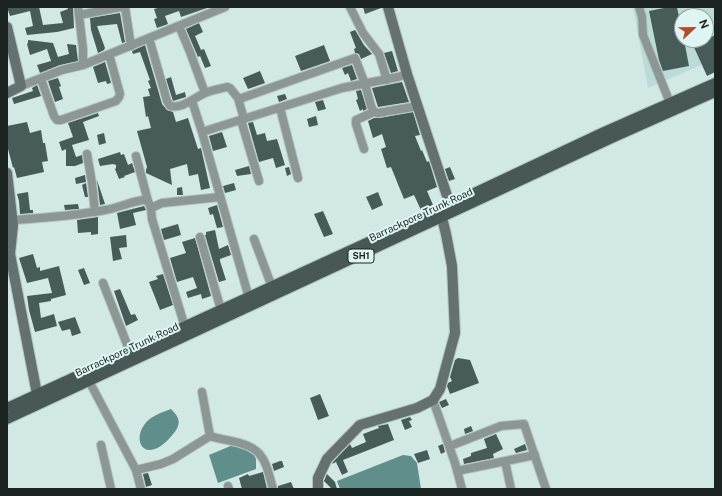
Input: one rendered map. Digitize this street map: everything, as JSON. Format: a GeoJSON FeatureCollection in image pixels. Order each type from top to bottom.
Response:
{"type":"FeatureCollection","features":[{"type":"Feature","properties":{"kind":"main road","name":"Barrackpore Trunk Road"},"geometry":{"type":"LineString","coordinates":[[7,419],[442,218],[451,209],[604,132],[670,103],[714,92]]}},
{"type":"Feature","properties":{"kind":"main road","name":"Barrackpore Trunk Road"},"geometry":{"type":"LineString","coordinates":[[7,408],[272,287],[614,138],[714,92]]}},
{"type":"Feature","properties":{"kind":"street"},"geometry":{"type":"LineString","coordinates":[[83,65],[79,11],[121,7]]}},
{"type":"Feature","properties":{"kind":"street"},"geometry":{"type":"LineString","coordinates":[[126,7],[131,46]]}},
{"type":"Feature","properties":{"kind":"street"},"geometry":{"type":"LineString","coordinates":[[350,7],[363,33],[379,54],[387,80]]}},
{"type":"Feature","properties":{"kind":"street"},"geometry":{"type":"LineString","coordinates":[[388,7],[407,74],[451,209]]}},
{"type":"Feature","properties":{"kind":"street"},"geometry":{"type":"LineString","coordinates":[[639,7],[642,18],[643,35],[670,103]]}},
{"type":"Feature","properties":{"kind":"street"},"geometry":{"type":"LineString","coordinates":[[7,93],[20,86],[62,70],[83,65],[222,8]]}},
{"type":"Feature","properties":{"kind":"street"},"geometry":{"type":"LineString","coordinates":[[179,26],[205,93]]}},
{"type":"Feature","properties":{"kind":"street"},"geometry":{"type":"LineString","coordinates":[[7,27],[20,86]]}},
{"type":"Feature","properties":{"kind":"street"},"geometry":{"type":"LineString","coordinates":[[149,38],[166,101],[170,106],[174,107],[192,101],[205,93],[227,87],[230,88],[238,98],[242,120],[259,181]]}},
{"type":"Feature","properties":{"kind":"street"},"geometry":{"type":"LineString","coordinates":[[41,79],[54,116],[57,120],[62,120],[116,101],[120,94],[110,54]]}},
{"type":"Feature","properties":{"kind":"street"},"geometry":{"type":"LineString","coordinates":[[238,98],[355,58],[366,84],[371,106],[374,112]]}},
{"type":"Feature","properties":{"kind":"street"},"geometry":{"type":"LineString","coordinates":[[202,132],[342,88],[387,80],[407,74]]}},
{"type":"Feature","properties":{"kind":"street"},"geometry":{"type":"LineString","coordinates":[[192,101],[215,175],[249,298]]}},
{"type":"Feature","properties":{"kind":"street"},"geometry":{"type":"LineString","coordinates":[[364,149],[356,120],[374,112],[378,113],[418,106]]}},
{"type":"Feature","properties":{"kind":"street"},"geometry":{"type":"LineString","coordinates":[[280,108],[298,178]]}},
{"type":"Feature","properties":{"kind":"street"},"geometry":{"type":"LineString","coordinates":[[87,154],[95,212]]}},
{"type":"Feature","properties":{"kind":"street"},"geometry":{"type":"LineString","coordinates":[[136,156],[152,219],[185,327]]}},
{"type":"Feature","properties":{"kind":"street"},"geometry":{"type":"LineString","coordinates":[[7,174],[13,220],[10,254],[37,394]]}},
{"type":"Feature","properties":{"kind":"street"},"geometry":{"type":"LineString","coordinates":[[13,220],[95,212],[143,200],[149,204],[212,199],[220,197]]}},
{"type":"Feature","properties":{"kind":"street"},"geometry":{"type":"LineString","coordinates":[[434,398],[440,389],[444,378],[455,333],[452,266],[442,218]]}},
{"type":"Feature","properties":{"kind":"street"},"geometry":{"type":"LineString","coordinates":[[200,237],[221,310]]}},
{"type":"Feature","properties":{"kind":"street"},"geometry":{"type":"LineString","coordinates":[[254,239],[272,287]]}},
{"type":"Feature","properties":{"kind":"street"},"geometry":{"type":"LineString","coordinates":[[103,283],[130,352]]}},
{"type":"Feature","properties":{"kind":"street"},"geometry":{"type":"LineString","coordinates":[[89,381],[136,470],[141,489]]}},
{"type":"Feature","properties":{"kind":"street"},"geometry":{"type":"LineString","coordinates":[[202,392],[210,436]]}},
{"type":"Feature","properties":{"kind":"street"},"geometry":{"type":"LineString","coordinates":[[318,489],[318,478],[327,459],[360,425],[416,408],[446,392]]}},
{"type":"Feature","properties":{"kind":"street"},"geometry":{"type":"LineString","coordinates":[[434,398],[458,471],[462,489]]}},
{"type":"Feature","properties":{"kind":"street"},"geometry":{"type":"LineString","coordinates":[[450,446],[501,426],[524,424],[546,489]]}},
{"type":"Feature","properties":{"kind":"street"},"geometry":{"type":"LineString","coordinates":[[136,470],[161,464],[172,459],[210,436],[249,445],[257,450],[264,460],[273,489]]}},
{"type":"Feature","properties":{"kind":"street"},"geometry":{"type":"LineString","coordinates":[[101,445],[111,489]]}},
{"type":"Feature","properties":{"kind":"street"},"geometry":{"type":"LineString","coordinates":[[458,471],[535,455]]}},
{"type":"Feature","properties":{"kind":"street"},"geometry":{"type":"LineString","coordinates":[[505,461],[511,489]]}},
{"type":"Feature","properties":{"kind":"shaded area"},"geometry":{"type":"Polygon","coordinates":[[[633,7],[715,7],[715,59],[648,88],[633,7]]]}},
{"type":"Feature","properties":{"kind":"shaded area"},"geometry":{"type":"Polygon","coordinates":[[[171,409],[178,417],[179,423],[174,433],[163,444],[154,449],[147,450],[142,446],[140,441],[140,433],[144,425],[151,418],[171,409]]]}},
{"type":"Feature","properties":{"kind":"shaded area"},"geometry":{"type":"Polygon","coordinates":[[[233,445],[251,449],[256,459],[256,469],[218,483],[209,455],[233,445]]]}},
{"type":"Feature","properties":{"kind":"shaded area"},"geometry":{"type":"Polygon","coordinates":[[[403,455],[411,456],[417,463],[421,489],[340,489],[337,481],[403,455]]]}},
{"type":"Feature","properties":{"kind":"building"},"geometry":{"type":"Polygon","coordinates":[[[7,7],[39,7],[43,25],[63,23],[60,12],[68,9],[67,7],[73,7],[74,28],[57,32],[27,35],[25,28],[33,26],[30,11],[10,16],[7,7]]]}},
{"type":"Feature","properties":{"kind":"building"},"geometry":{"type":"Polygon","coordinates":[[[161,7],[207,8],[181,17],[179,11],[165,16],[168,24],[157,28],[154,19],[157,18],[154,9],[161,7]]]}},
{"type":"Feature","properties":{"kind":"building"},"geometry":{"type":"Polygon","coordinates":[[[363,7],[381,7],[381,8],[365,14],[363,7]]]}},
{"type":"Feature","properties":{"kind":"building"},"geometry":{"type":"Polygon","coordinates":[[[677,7],[674,8],[674,48],[686,48],[689,66],[663,71],[659,60],[649,11],[677,7]]]}},
{"type":"Feature","properties":{"kind":"building"},"geometry":{"type":"Polygon","coordinates":[[[120,13],[125,42],[122,43],[117,24],[97,26],[105,48],[98,53],[91,30],[90,18],[120,13]]]}},
{"type":"Feature","properties":{"kind":"building"},"geometry":{"type":"Polygon","coordinates":[[[199,23],[203,32],[195,36],[201,50],[204,49],[211,66],[205,68],[200,56],[198,57],[186,29],[199,23]]]}},
{"type":"Feature","properties":{"kind":"building"},"geometry":{"type":"Polygon","coordinates":[[[355,30],[364,45],[372,54],[361,59],[359,54],[355,53],[354,49],[356,48],[350,32],[355,30]]]}},
{"type":"Feature","properties":{"kind":"building"},"geometry":{"type":"Polygon","coordinates":[[[714,36],[715,72],[707,76],[694,48],[714,48],[714,36]]]}},
{"type":"Feature","properties":{"kind":"building"},"geometry":{"type":"Polygon","coordinates":[[[28,40],[53,43],[58,57],[69,54],[67,44],[76,45],[78,61],[60,65],[40,73],[37,65],[51,61],[47,49],[30,55],[27,44],[28,40]]]}},
{"type":"Feature","properties":{"kind":"building"},"geometry":{"type":"Polygon","coordinates":[[[145,45],[162,104],[167,110],[173,112],[176,122],[188,118],[198,149],[201,148],[210,188],[201,190],[198,174],[189,176],[187,164],[170,169],[172,185],[146,173],[147,167],[137,131],[151,128],[148,116],[146,117],[143,97],[150,96],[148,89],[151,88],[148,81],[150,80],[140,52],[133,54],[132,51],[145,45]]]}},
{"type":"Feature","properties":{"kind":"building"},"geometry":{"type":"Polygon","coordinates":[[[324,45],[330,61],[301,71],[295,56],[324,45]]]}},
{"type":"Feature","properties":{"kind":"building"},"geometry":{"type":"Polygon","coordinates":[[[392,51],[398,71],[391,73],[384,53],[392,51]]]}},
{"type":"Feature","properties":{"kind":"building"},"geometry":{"type":"Polygon","coordinates":[[[105,62],[111,83],[107,84],[106,81],[98,83],[93,67],[105,62]]]}},
{"type":"Feature","properties":{"kind":"building"},"geometry":{"type":"Polygon","coordinates":[[[352,65],[357,79],[351,81],[348,73],[345,75],[342,68],[352,65]]]}},
{"type":"Feature","properties":{"kind":"building"},"geometry":{"type":"Polygon","coordinates":[[[260,71],[265,83],[248,89],[243,78],[260,71]]]}},
{"type":"Feature","properties":{"kind":"building"},"geometry":{"type":"Polygon","coordinates":[[[171,77],[176,95],[185,92],[186,97],[173,101],[166,79],[171,77]]]}},
{"type":"Feature","properties":{"kind":"building"},"geometry":{"type":"Polygon","coordinates":[[[58,78],[63,99],[55,102],[48,81],[58,78]]]}},
{"type":"Feature","properties":{"kind":"building"},"geometry":{"type":"Polygon","coordinates":[[[402,82],[409,102],[378,107],[372,88],[402,82]]]}},
{"type":"Feature","properties":{"kind":"building"},"geometry":{"type":"Polygon","coordinates":[[[37,85],[41,96],[14,104],[12,98],[33,91],[32,88],[37,85]]]}},
{"type":"Feature","properties":{"kind":"building"},"geometry":{"type":"Polygon","coordinates":[[[361,90],[367,109],[363,111],[363,109],[360,111],[356,100],[358,99],[356,91],[361,90]]]}},
{"type":"Feature","properties":{"kind":"building"},"geometry":{"type":"Polygon","coordinates":[[[285,94],[287,99],[279,102],[277,96],[285,94]]]}},
{"type":"Feature","properties":{"kind":"building"},"geometry":{"type":"Polygon","coordinates":[[[323,100],[326,109],[318,111],[315,102],[323,100]]]}},
{"type":"Feature","properties":{"kind":"building"},"geometry":{"type":"Polygon","coordinates":[[[413,112],[420,135],[415,136],[427,162],[429,161],[437,187],[427,191],[433,205],[421,210],[414,195],[404,199],[391,167],[387,168],[381,149],[386,147],[382,134],[373,138],[368,121],[374,118],[413,112]]]}},
{"type":"Feature","properties":{"kind":"building"},"geometry":{"type":"Polygon","coordinates":[[[98,113],[99,116],[83,122],[89,140],[72,145],[76,157],[82,155],[83,163],[75,166],[66,166],[66,149],[62,151],[59,142],[73,137],[68,123],[98,113]]]}},
{"type":"Feature","properties":{"kind":"building"},"geometry":{"type":"Polygon","coordinates":[[[316,116],[318,125],[309,127],[307,119],[316,116]]]}},
{"type":"Feature","properties":{"kind":"building"},"geometry":{"type":"Polygon","coordinates":[[[27,122],[30,133],[41,130],[48,161],[42,162],[44,172],[17,178],[7,145],[7,126],[27,122]]]}},
{"type":"Feature","properties":{"kind":"building"},"geometry":{"type":"Polygon","coordinates":[[[253,122],[257,135],[265,133],[267,141],[277,139],[285,165],[276,168],[273,158],[259,162],[248,123],[253,122]]]}},
{"type":"Feature","properties":{"kind":"building"},"geometry":{"type":"Polygon","coordinates":[[[222,132],[227,147],[213,151],[209,136],[222,132]]]}},
{"type":"Feature","properties":{"kind":"building"},"geometry":{"type":"Polygon","coordinates":[[[104,133],[106,143],[99,145],[97,135],[104,133]]]}},
{"type":"Feature","properties":{"kind":"building"},"geometry":{"type":"Polygon","coordinates":[[[120,152],[121,155],[124,154],[128,165],[132,163],[135,172],[119,179],[115,169],[116,165],[100,166],[98,159],[120,152]]]}},
{"type":"Feature","properties":{"kind":"building"},"geometry":{"type":"Polygon","coordinates":[[[249,166],[251,174],[237,176],[235,170],[249,166]]]}},
{"type":"Feature","properties":{"kind":"building"},"geometry":{"type":"Polygon","coordinates":[[[289,167],[291,174],[287,176],[285,168],[289,167]]]}},
{"type":"Feature","properties":{"kind":"building"},"geometry":{"type":"Polygon","coordinates":[[[450,167],[455,179],[449,181],[445,169],[450,167]]]}},
{"type":"Feature","properties":{"kind":"building"},"geometry":{"type":"Polygon","coordinates":[[[85,175],[86,182],[76,184],[75,178],[85,175]]]}},
{"type":"Feature","properties":{"kind":"building"},"geometry":{"type":"Polygon","coordinates":[[[97,180],[105,204],[100,205],[97,180]]]}},
{"type":"Feature","properties":{"kind":"building"},"geometry":{"type":"Polygon","coordinates":[[[86,183],[88,197],[85,197],[82,185],[86,183]]]}},
{"type":"Feature","properties":{"kind":"building"},"geometry":{"type":"Polygon","coordinates":[[[234,183],[236,190],[225,193],[223,186],[234,183]]]}},
{"type":"Feature","properties":{"kind":"building"},"geometry":{"type":"Polygon","coordinates":[[[182,187],[183,195],[177,195],[177,188],[182,187]]]}},
{"type":"Feature","properties":{"kind":"building"},"geometry":{"type":"Polygon","coordinates":[[[28,192],[30,210],[33,210],[33,213],[20,214],[17,194],[28,192]]]}},
{"type":"Feature","properties":{"kind":"building"},"geometry":{"type":"Polygon","coordinates":[[[378,192],[383,205],[372,210],[366,197],[378,192]]]}},
{"type":"Feature","properties":{"kind":"building"},"geometry":{"type":"Polygon","coordinates":[[[78,204],[79,209],[65,210],[64,205],[78,204]]]}},
{"type":"Feature","properties":{"kind":"building"},"geometry":{"type":"Polygon","coordinates":[[[217,205],[223,227],[217,228],[213,214],[210,215],[208,208],[217,205]]]}},
{"type":"Feature","properties":{"kind":"building"},"geometry":{"type":"Polygon","coordinates":[[[144,206],[146,210],[133,213],[136,225],[120,229],[117,213],[144,206]]]}},
{"type":"Feature","properties":{"kind":"building"},"geometry":{"type":"Polygon","coordinates":[[[323,211],[333,234],[324,237],[314,214],[323,211]]]}},
{"type":"Feature","properties":{"kind":"building"},"geometry":{"type":"Polygon","coordinates":[[[98,217],[98,234],[91,235],[91,232],[78,233],[77,220],[98,217]]]}},
{"type":"Feature","properties":{"kind":"building"},"geometry":{"type":"Polygon","coordinates":[[[178,224],[181,235],[164,240],[161,229],[178,224]]]}},
{"type":"Feature","properties":{"kind":"building"},"geometry":{"type":"Polygon","coordinates":[[[215,230],[219,249],[228,245],[231,255],[220,259],[226,280],[219,282],[205,235],[206,232],[215,230]]]}},
{"type":"Feature","properties":{"kind":"building"},"geometry":{"type":"Polygon","coordinates":[[[126,235],[127,247],[119,248],[122,259],[113,261],[110,237],[126,235]]]}},
{"type":"Feature","properties":{"kind":"building"},"geometry":{"type":"Polygon","coordinates":[[[195,238],[211,296],[202,299],[201,294],[188,298],[186,292],[197,288],[193,277],[177,282],[170,258],[186,253],[182,242],[195,238]]]}},
{"type":"Feature","properties":{"kind":"building"},"geometry":{"type":"Polygon","coordinates":[[[33,254],[37,268],[40,267],[40,271],[59,266],[66,295],[51,299],[51,301],[39,303],[41,318],[54,314],[57,326],[35,332],[27,296],[52,293],[48,278],[27,283],[19,258],[33,254]]]}},
{"type":"Feature","properties":{"kind":"building"},"geometry":{"type":"Polygon","coordinates":[[[84,268],[90,283],[84,285],[78,270],[84,268]]]}},
{"type":"Feature","properties":{"kind":"building"},"geometry":{"type":"Polygon","coordinates":[[[163,274],[173,305],[160,310],[149,282],[158,279],[156,276],[163,274]]]}},
{"type":"Feature","properties":{"kind":"building"},"geometry":{"type":"Polygon","coordinates":[[[120,289],[131,315],[135,314],[138,320],[126,326],[114,291],[120,289]]]}},
{"type":"Feature","properties":{"kind":"building"},"geometry":{"type":"Polygon","coordinates":[[[75,317],[81,333],[72,336],[70,329],[62,331],[58,322],[75,317]]]}},
{"type":"Feature","properties":{"kind":"building"},"geometry":{"type":"Polygon","coordinates":[[[458,358],[470,360],[479,383],[450,394],[447,386],[448,383],[452,381],[450,377],[455,360],[458,358]]]}},
{"type":"Feature","properties":{"kind":"building"},"geometry":{"type":"Polygon","coordinates":[[[320,394],[329,416],[318,420],[310,398],[320,394]]]}},
{"type":"Feature","properties":{"kind":"building"},"geometry":{"type":"Polygon","coordinates":[[[446,399],[449,405],[442,408],[439,402],[446,399]]]}},
{"type":"Feature","properties":{"kind":"building"},"geometry":{"type":"Polygon","coordinates":[[[410,417],[412,420],[409,421],[412,427],[405,430],[401,420],[410,417]]]}},
{"type":"Feature","properties":{"kind":"building"},"geometry":{"type":"Polygon","coordinates":[[[388,424],[394,440],[343,460],[348,472],[342,475],[336,462],[332,464],[350,444],[352,448],[366,442],[363,434],[379,428],[378,426],[388,424]]]}},
{"type":"Feature","properties":{"kind":"building"},"geometry":{"type":"Polygon","coordinates":[[[471,426],[473,431],[465,434],[464,429],[471,426]]]}},
{"type":"Feature","properties":{"kind":"building"},"geometry":{"type":"Polygon","coordinates":[[[496,434],[503,449],[493,454],[494,458],[464,464],[463,459],[471,456],[471,453],[487,448],[484,439],[496,434]]]}},
{"type":"Feature","properties":{"kind":"building"},"geometry":{"type":"Polygon","coordinates":[[[443,444],[445,452],[441,454],[438,446],[443,444]]]}},
{"type":"Feature","properties":{"kind":"building"},"geometry":{"type":"Polygon","coordinates":[[[525,444],[527,450],[516,453],[514,449],[525,444]]]}},
{"type":"Feature","properties":{"kind":"building"},"geometry":{"type":"Polygon","coordinates":[[[427,450],[430,459],[418,463],[414,454],[427,450]]]}},
{"type":"Feature","properties":{"kind":"building"},"geometry":{"type":"Polygon","coordinates":[[[282,461],[284,467],[274,471],[272,464],[282,461]]]}},
{"type":"Feature","properties":{"kind":"building"},"geometry":{"type":"Polygon","coordinates":[[[263,472],[267,489],[242,489],[239,478],[248,474],[249,476],[263,472]]]}},
{"type":"Feature","properties":{"kind":"building"},"geometry":{"type":"Polygon","coordinates":[[[148,473],[152,485],[146,487],[143,474],[148,473]]]}},
{"type":"Feature","properties":{"kind":"building"},"geometry":{"type":"Polygon","coordinates":[[[327,474],[335,482],[337,489],[332,489],[324,481],[327,474]]]}},
{"type":"Feature","properties":{"kind":"building"},"geometry":{"type":"Polygon","coordinates":[[[291,482],[294,489],[278,489],[278,486],[291,482]]]}}]}
